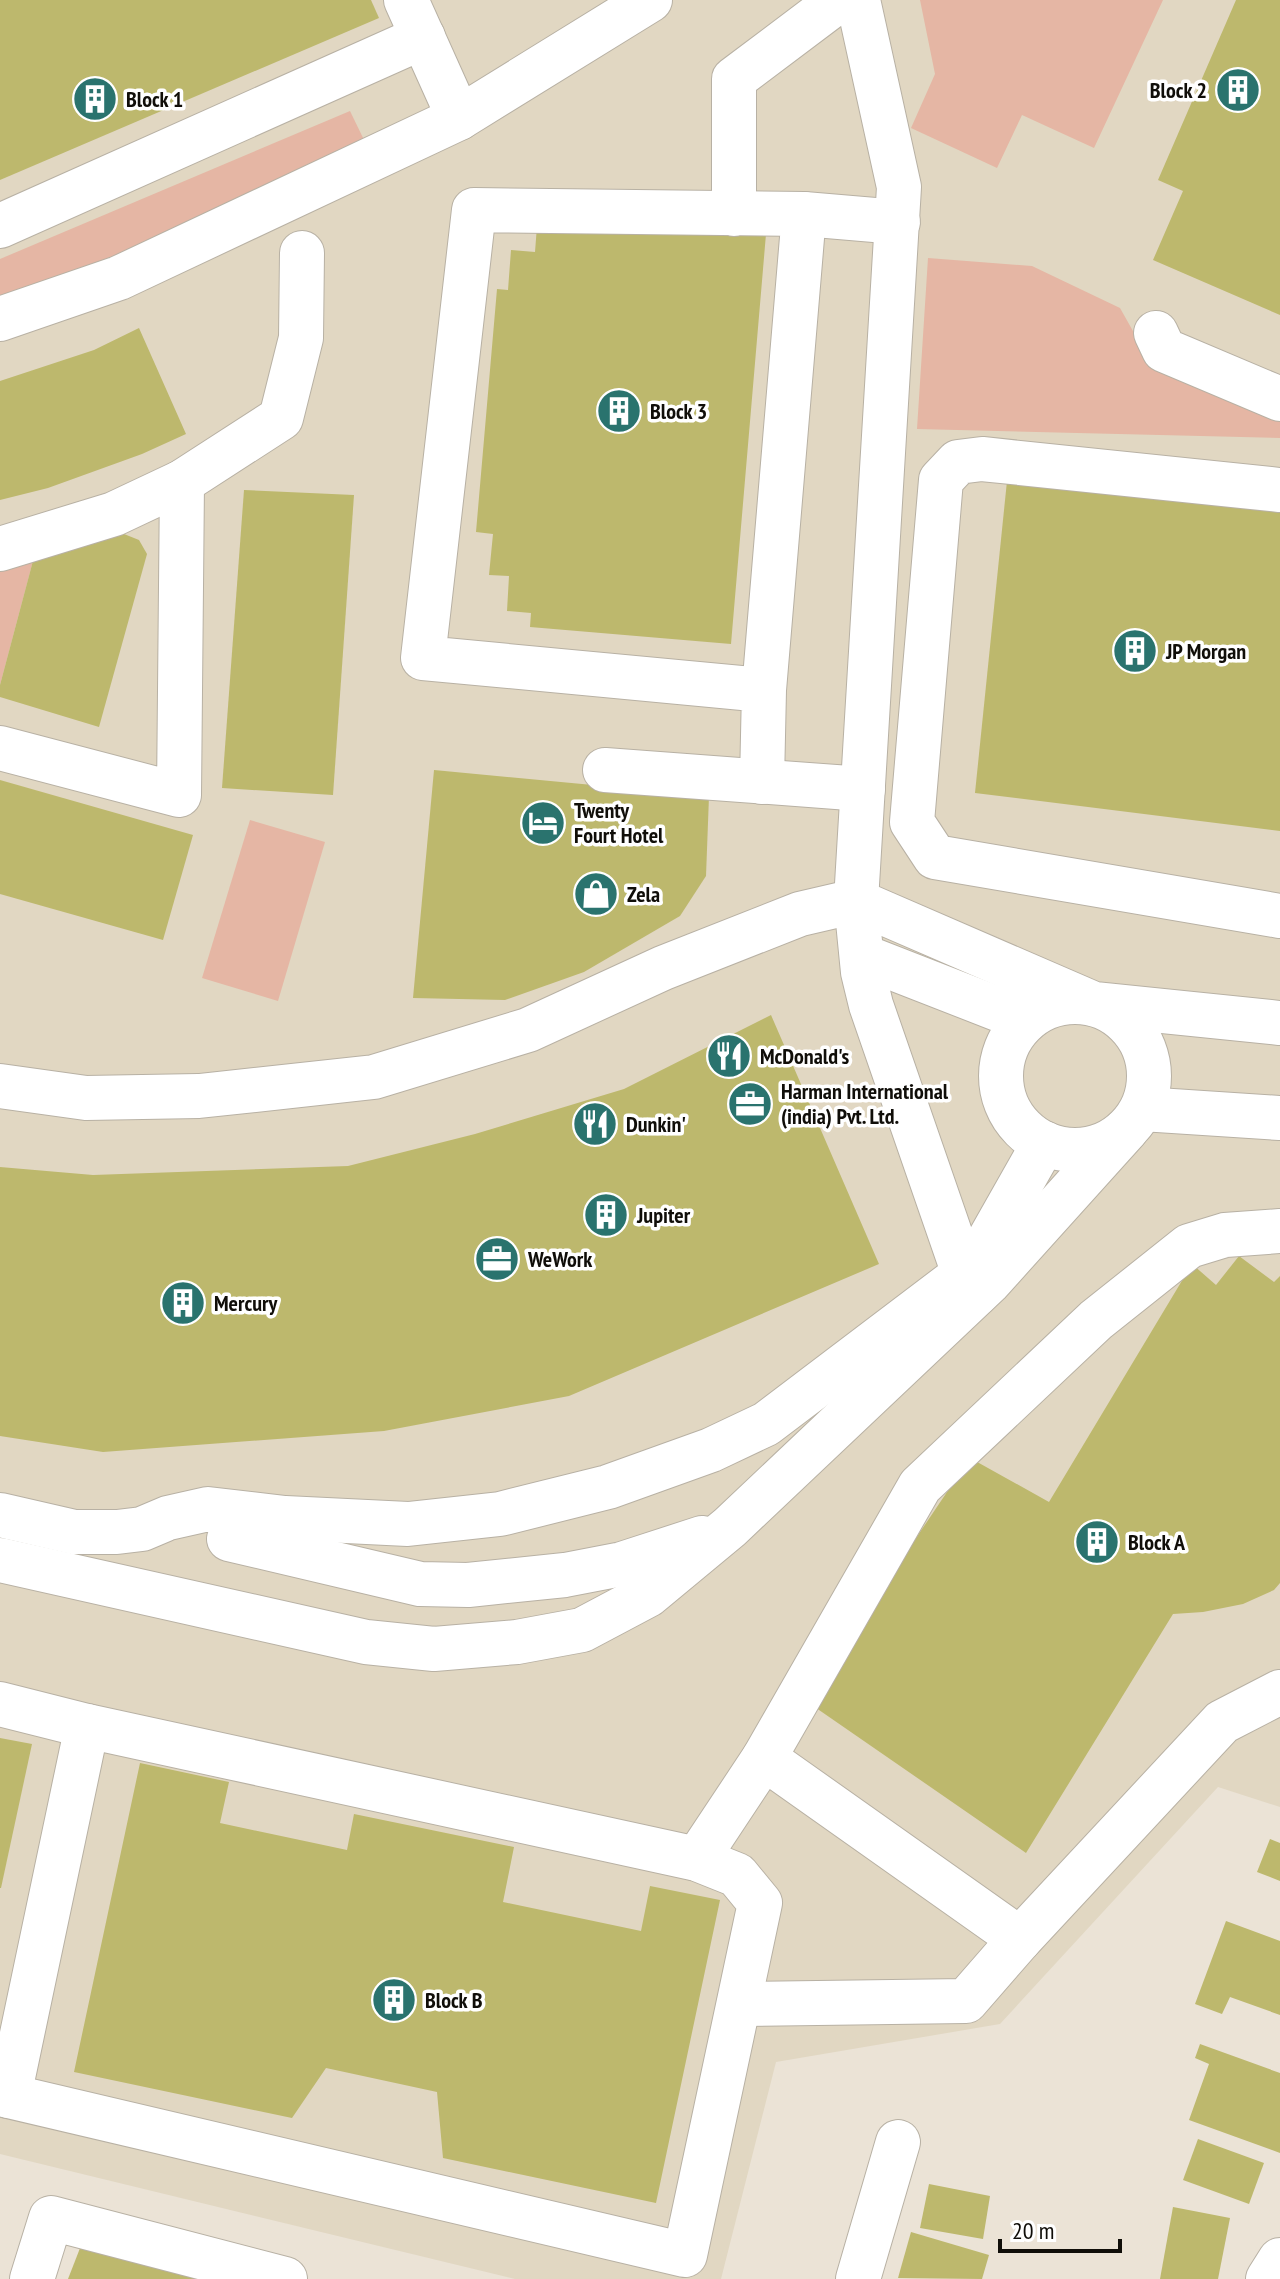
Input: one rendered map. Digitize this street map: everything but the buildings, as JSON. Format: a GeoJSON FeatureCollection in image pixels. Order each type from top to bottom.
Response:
{"type":"FeatureCollection","features":[{"type":"Feature","properties":{"kind":"street"},"geometry":{"type":"LineString","coordinates":[[0,319],[119,278],[459,118],[650,0]]}},
{"type":"Feature","properties":{"kind":"street"},"geometry":{"type":"LineString","coordinates":[[734,214],[734,79],[839,0]]}},
{"type":"Feature","properties":{"kind":"street"},"geometry":{"type":"LineString","coordinates":[[858,0],[899,187],[856,901],[871,1005],[970,1284]]}},
{"type":"Feature","properties":{"kind":"street"},"geometry":{"type":"LineString","coordinates":[[0,226],[414,18],[459,118]]}},
{"type":"Feature","properties":{"kind":"street"},"geometry":{"type":"LineString","coordinates":[[764,690],[423,658],[474,210],[804,214],[898,222]]}},
{"type":"Feature","properties":{"kind":"street"},"geometry":{"type":"LineString","coordinates":[[762,782],[764,690],[804,214]]}},
{"type":"Feature","properties":{"kind":"street"},"geometry":{"type":"LineString","coordinates":[[0,549],[114,514],[182,482],[281,418],[301,338],[302,253]]}},
{"type":"Feature","properties":{"kind":"street"},"geometry":{"type":"LineString","coordinates":[[1156,333],[1164,350],[1280,399]]}},
{"type":"Feature","properties":{"kind":"street"},"geometry":{"type":"LineString","coordinates":[[1280,490],[982,459],[958,462],[941,480],[912,822],[935,857],[1280,916]]}},
{"type":"Feature","properties":{"kind":"street"},"geometry":{"type":"LineString","coordinates":[[0,748],[179,795],[182,482]]}},
{"type":"Feature","properties":{"kind":"street"},"geometry":{"type":"LineString","coordinates":[[605,770],[863,789]]}},
{"type":"Feature","properties":{"kind":"street"},"geometry":{"type":"LineString","coordinates":[[0,1086],[86,1098],[199,1096],[374,1077],[528,1030],[663,968],[800,914],[856,901],[1115,1013],[1132,1028],[1144,1047],[1149,1069],[1148,1092],[1134,1119],[730,1527],[648,1595],[582,1630],[517,1642],[434,1649],[366,1642],[0,1560]]}},
{"type":"Feature","properties":{"kind":"street"},"geometry":{"type":"LineString","coordinates":[[862,956],[1026,1020]]}},
{"type":"Feature","properties":{"kind":"street"},"geometry":{"type":"LineString","coordinates":[[1280,1023],[1070,1002],[1046,1008],[1026,1020],[1010,1040],[1002,1062],[1002,1086],[1009,1110],[1024,1129],[1044,1143],[1065,1149],[1087,1148],[1108,1142],[1134,1119],[1280,1118]]}},
{"type":"Feature","properties":{"kind":"street"},"geometry":{"type":"LineString","coordinates":[[0,1515],[74,1532],[142,1529],[168,1518],[208,1509],[285,1518],[408,1524],[500,1514],[608,1487],[711,1450],[766,1424],[970,1284],[989,1240],[1044,1143]]}},
{"type":"Feature","properties":{"kind":"street"},"geometry":{"type":"LineString","coordinates":[[697,1859],[764,1758],[920,1486],[1096,1320],[1189,1246],[1225,1235],[1280,1231]]}},
{"type":"Feature","properties":{"kind":"street"},"geometry":{"type":"LineString","coordinates":[[229,1539],[420,1584],[468,1585],[541,1578],[622,1564],[677,1548],[730,1527]]}},
{"type":"Feature","properties":{"kind":"street"},"geometry":{"type":"LineString","coordinates":[[739,2004],[966,2001],[1222,1722],[1280,1692]]}},
{"type":"Feature","properties":{"kind":"street"},"geometry":{"type":"LineString","coordinates":[[0,1704],[87,1726],[697,1859],[737,1875],[760,1903],[685,2255],[4,2095],[87,1726]]}},
{"type":"Feature","properties":{"kind":"street"},"geometry":{"type":"LineString","coordinates":[[764,1758],[1020,1939]]}},
{"type":"Feature","properties":{"kind":"street"},"geometry":{"type":"LineString","coordinates":[[858,2279],[898,2142]]}},
{"type":"Feature","properties":{"kind":"street"},"geometry":{"type":"LineString","coordinates":[[32,2279],[51,2218],[285,2279]]}},
{"type":"Feature","properties":{"kind":"street"},"geometry":{"type":"LineString","coordinates":[[1268,2279],[1280,2260]]}},
{"type":"Feature","properties":{"kind":"shaded area"},"geometry":{"type":"Polygon","coordinates":[[[0,0],[1280,0],[1280,1807],[1218,1787],[1000,2024],[776,2062],[721,2279],[515,2279],[0,2154],[0,0]]]}},
{"type":"Feature","properties":{"kind":"shaded area"},"geometry":{"type":"Polygon","coordinates":[[[920,0],[1163,0],[1094,148],[1022,115],[997,168],[911,128],[935,74],[920,0]]]}},
{"type":"Feature","properties":{"kind":"shaded area"},"geometry":{"type":"Polygon","coordinates":[[[350,111],[366,144],[0,308],[0,259],[350,111]]]}},
{"type":"Feature","properties":{"kind":"shaded area"},"geometry":{"type":"Polygon","coordinates":[[[928,258],[1032,266],[1120,308],[1151,363],[1280,417],[1280,438],[917,429],[928,258]]]}},
{"type":"Feature","properties":{"kind":"shaded area"},"geometry":{"type":"Polygon","coordinates":[[[34,557],[0,685],[0,565],[34,557]]]}},
{"type":"Feature","properties":{"kind":"shaded area"},"geometry":{"type":"Polygon","coordinates":[[[250,820],[325,842],[278,1001],[202,978],[250,820]]]}},
{"type":"Feature","properties":{"kind":"place","name":"Block 2"},"geometry":{"type":"Point","coordinates":[1238,90]}},
{"type":"Feature","properties":{"kind":"place","name":"Block 1"},"geometry":{"type":"Point","coordinates":[95,99]}},
{"type":"Feature","properties":{"kind":"place","name":"Block 3"},"geometry":{"type":"Point","coordinates":[619,411]}},
{"type":"Feature","properties":{"kind":"place","name":"JP Morgan"},"geometry":{"type":"Point","coordinates":[1135,651]}},
{"type":"Feature","properties":{"kind":"place","name":"Twenty Fourt Hotel"},"geometry":{"type":"Point","coordinates":[543,823]}},
{"type":"Feature","properties":{"kind":"place","name":"Zela"},"geometry":{"type":"Point","coordinates":[596,894]}},
{"type":"Feature","properties":{"kind":"place","name":"McDonald's"},"geometry":{"type":"Point","coordinates":[729,1056]}},
{"type":"Feature","properties":{"kind":"place","name":"Harman International (india) Pvt. Ltd."},"geometry":{"type":"Point","coordinates":[750,1104]}},
{"type":"Feature","properties":{"kind":"place","name":"Dunkin'"},"geometry":{"type":"Point","coordinates":[595,1124]}},
{"type":"Feature","properties":{"kind":"place","name":"Jupiter"},"geometry":{"type":"Point","coordinates":[606,1215]}},
{"type":"Feature","properties":{"kind":"place","name":"WeWork"},"geometry":{"type":"Point","coordinates":[497,1259]}},
{"type":"Feature","properties":{"kind":"place","name":"Mercury"},"geometry":{"type":"Point","coordinates":[183,1303]}},
{"type":"Feature","properties":{"kind":"place","name":"Block A"},"geometry":{"type":"Point","coordinates":[1097,1542]}},
{"type":"Feature","properties":{"kind":"place","name":"Block B"},"geometry":{"type":"Point","coordinates":[394,2000]}}]}
